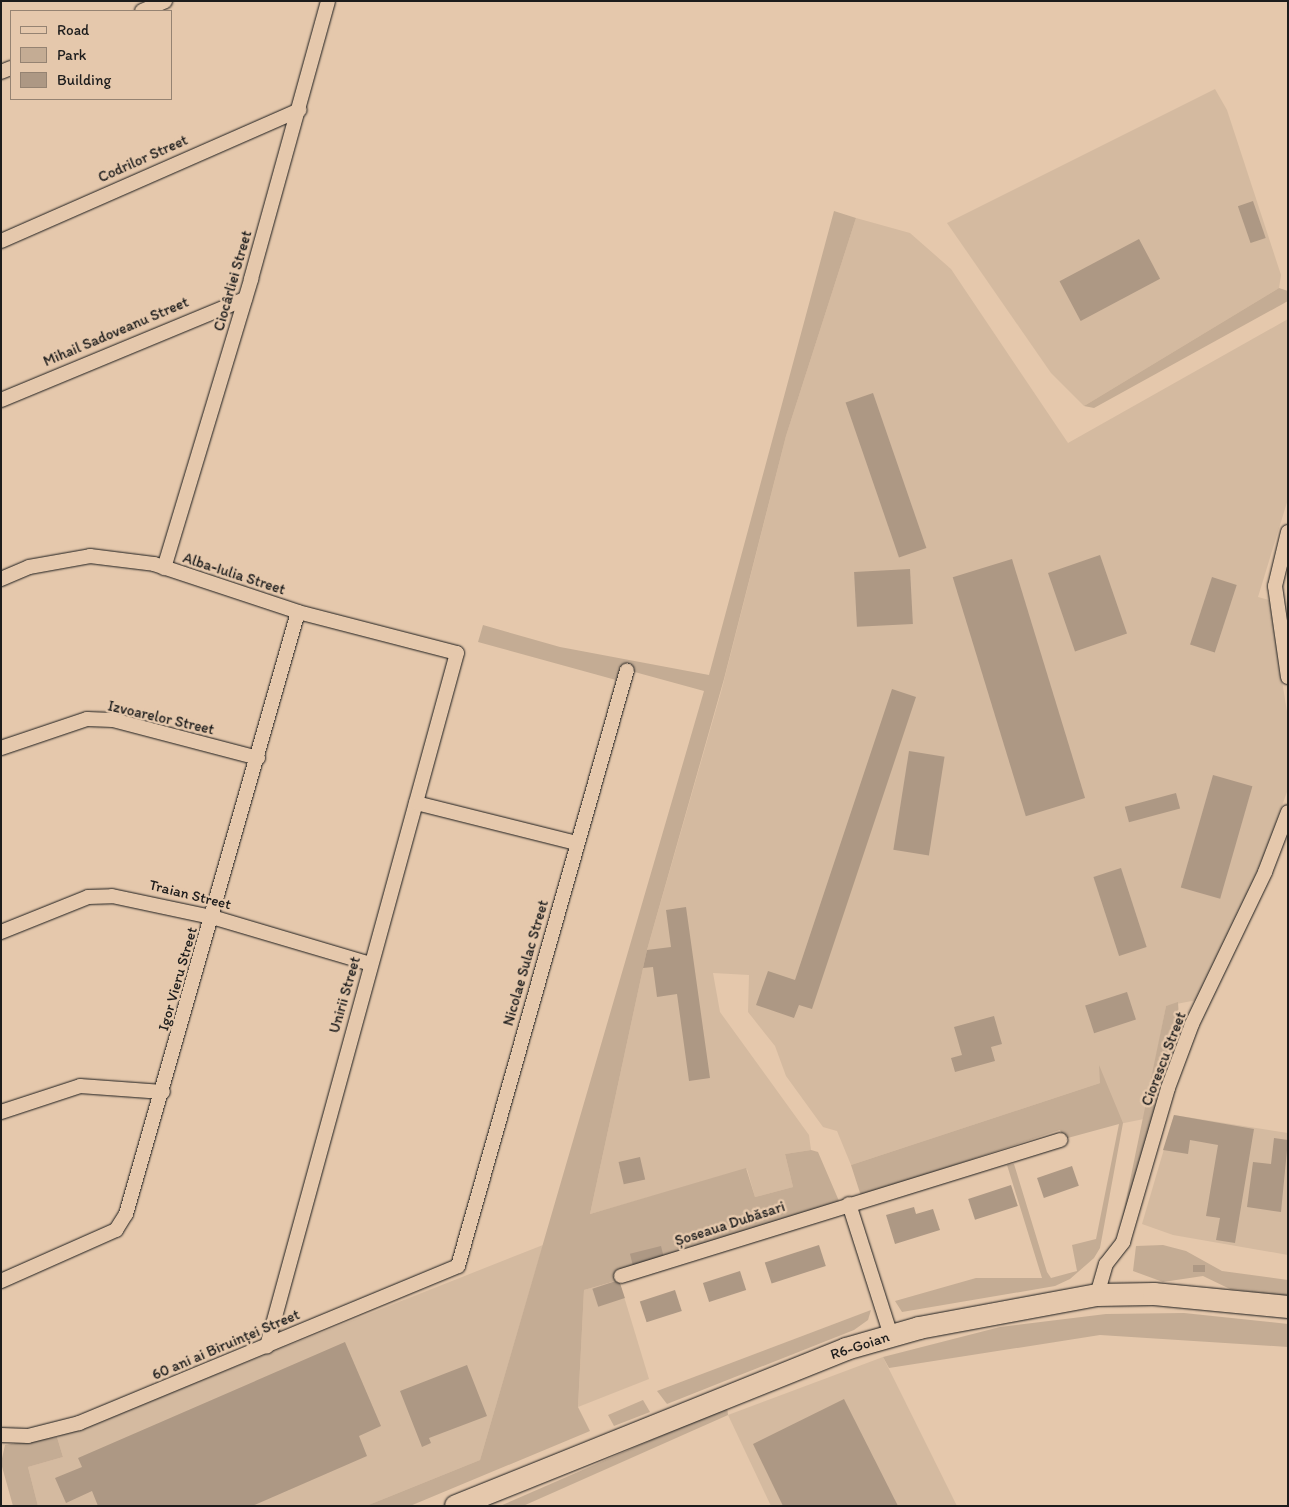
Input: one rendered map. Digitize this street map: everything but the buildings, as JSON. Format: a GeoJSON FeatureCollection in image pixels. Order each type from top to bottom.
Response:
{"type":"FeatureCollection","features":[{"type":"Feature","properties":{"kind":"main road","name":"R6-Goian"},"geometry":{"type":"LineString","coordinates":[[456,1506],[772,1378],[891,1336],[987,1312],[1097,1295],[1173,1296],[1288,1307]]}},
{"type":"Feature","properties":{"kind":"street"},"geometry":{"type":"LineString","coordinates":[[144,10],[165,1]]}},
{"type":"Feature","properties":{"kind":"street","name":"Ciocârliei Street"},"geometry":{"type":"LineString","coordinates":[[164,568],[246,299],[328,1]]}},
{"type":"Feature","properties":{"kind":"street","name":"Codrilor Street"},"geometry":{"type":"LineString","coordinates":[[1,241],[299,110]]}},
{"type":"Feature","properties":{"kind":"street","name":"Mihail Sadoveanu Street"},"geometry":{"type":"LineString","coordinates":[[1,400],[246,299]]}},
{"type":"Feature","properties":{"kind":"street"},"geometry":{"type":"LineString","coordinates":[[1288,532],[1275,586],[1288,677]]}},
{"type":"Feature","properties":{"kind":"street","name":"Alba-Iulia Street"},"geometry":{"type":"LineString","coordinates":[[1,579],[29,567],[90,556],[164,568],[298,612],[456,653]]}},
{"type":"Feature","properties":{"kind":"street","name":"Igor Vieru Street"},"geometry":{"type":"LineString","coordinates":[[1,1282],[116,1230],[128,1206],[163,1092],[298,612]]}},
{"type":"Feature","properties":{"kind":"street","name":"Unirii Street"},"geometry":{"type":"LineString","coordinates":[[267,1346],[456,653]]}},
{"type":"Feature","properties":{"kind":"street","name":"Nicolae Sulac Street"},"geometry":{"type":"LineString","coordinates":[[458,1266],[627,670]]}},
{"type":"Feature","properties":{"kind":"street","name":"Izvoarelor Street"},"geometry":{"type":"LineString","coordinates":[[1,748],[63,724],[96,720],[258,758]]}},
{"type":"Feature","properties":{"kind":"street"},"geometry":{"type":"LineString","coordinates":[[416,803],[577,843]]}},
{"type":"Feature","properties":{"kind":"street","name":"Ciorescu Street"},"geometry":{"type":"LineString","coordinates":[[1097,1295],[1106,1264],[1123,1242],[1168,1088],[1192,1024],[1266,872],[1288,812]]}},
{"type":"Feature","properties":{"kind":"street","name":"Traian Street"},"geometry":{"type":"LineString","coordinates":[[1,932],[88,897],[143,900],[212,917],[371,964]]}},
{"type":"Feature","properties":{"kind":"street"},"geometry":{"type":"LineString","coordinates":[[1,1112],[80,1086],[163,1092]]}},
{"type":"Feature","properties":{"kind":"street","name":"Șoseaua Dubăsari"},"geometry":{"type":"LineString","coordinates":[[621,1276],[1060,1140]]}},
{"type":"Feature","properties":{"kind":"street"},"geometry":{"type":"LineString","coordinates":[[850,1204],[891,1336]]}},
{"type":"Feature","properties":{"kind":"street","name":"60 ani ai Biruinței Street"},"geometry":{"type":"LineString","coordinates":[[1,1435],[28,1436],[79,1423],[458,1266]]}},
{"type":"Feature","properties":{"kind":"shaded area"},"geometry":{"type":"Polygon","coordinates":[[[1215,89],[1227,110],[1281,275],[1279,288],[1084,406],[1051,373],[947,223],[1215,89]]]}},
{"type":"Feature","properties":{"kind":"shaded area"},"geometry":{"type":"Polygon","coordinates":[[[856,218],[910,233],[951,269],[1068,443],[1288,319],[1288,499],[1258,597],[1269,600],[1288,718],[1288,789],[1260,868],[1197,1000],[1166,1006],[1144,1119],[1119,1124],[1100,1083],[851,1165],[837,1131],[823,1127],[786,1076],[775,1046],[748,1012],[749,975],[713,973],[720,1012],[809,1135],[811,1150],[785,1154],[793,1187],[755,1197],[747,1169],[590,1214],[647,950],[721,692],[786,436],[856,218]]]}},
{"type":"Feature","properties":{"kind":"shaded area"},"geometry":{"type":"Polygon","coordinates":[[[1174,1115],[1288,1133],[1288,1255],[1173,1235],[1142,1224],[1174,1115]]]}},
{"type":"Feature","properties":{"kind":"shaded area"},"geometry":{"type":"Polygon","coordinates":[[[543,1245],[480,1460],[366,1506],[38,1506],[28,1467],[63,1457],[57,1437],[543,1245]]]}},
{"type":"Feature","properties":{"kind":"shaded area"},"geometry":{"type":"Polygon","coordinates":[[[619,1280],[649,1379],[578,1407],[584,1290],[619,1280]]]}},
{"type":"Feature","properties":{"kind":"shaded area"},"geometry":{"type":"Polygon","coordinates":[[[883,1357],[957,1506],[771,1506],[728,1415],[883,1357]]]}},
{"type":"Feature","properties":{"kind":"green space"},"geometry":{"type":"Polygon","coordinates":[[[834,211],[856,218],[786,436],[724,679],[647,950],[590,1214],[746,1168],[755,1197],[793,1187],[785,1154],[811,1150],[818,1152],[839,1201],[617,1273],[619,1280],[584,1290],[578,1407],[590,1431],[410,1506],[366,1506],[480,1460],[704,691],[620,668],[616,680],[478,642],[483,625],[560,647],[709,675],[834,211]]]}},
{"type":"Feature","properties":{"kind":"green space"},"geometry":{"type":"Polygon","coordinates":[[[1279,288],[1288,291],[1288,301],[1094,408],[1084,406],[1279,288]]]}},
{"type":"Feature","properties":{"kind":"green space"},"geometry":{"type":"Polygon","coordinates":[[[1178,1002],[1180,1033],[1120,1229],[1166,1006],[1178,1002]]]}},
{"type":"Feature","properties":{"kind":"green space"},"geometry":{"type":"Polygon","coordinates":[[[1099,1065],[1123,1123],[1100,1248],[1094,1258],[1070,1279],[1055,1286],[902,1312],[895,1301],[976,1278],[1042,1278],[1007,1165],[1014,1164],[1047,1272],[1051,1278],[1077,1271],[1072,1245],[1096,1239],[1119,1124],[1064,1139],[1060,1130],[861,1196],[851,1165],[1100,1083],[1099,1065]]]}},
{"type":"Feature","properties":{"kind":"green space"},"geometry":{"type":"Polygon","coordinates":[[[1163,1245],[1186,1251],[1222,1271],[1288,1280],[1288,1296],[1230,1289],[1203,1276],[1163,1282],[1133,1271],[1136,1246],[1163,1245]]]}},
{"type":"Feature","properties":{"kind":"green space"},"geometry":{"type":"Polygon","coordinates":[[[871,1310],[868,1320],[854,1330],[667,1404],[657,1391],[871,1310]]]}},
{"type":"Feature","properties":{"kind":"green space"},"geometry":{"type":"Polygon","coordinates":[[[1184,1313],[1288,1324],[1288,1347],[1100,1335],[889,1368],[883,1357],[1000,1327],[1106,1314],[1184,1313]]]}},
{"type":"Feature","properties":{"kind":"green space"},"geometry":{"type":"Polygon","coordinates":[[[643,1400],[650,1412],[614,1426],[608,1415],[643,1400]]]}},
{"type":"Feature","properties":{"kind":"green space"},"geometry":{"type":"Polygon","coordinates":[[[727,1407],[728,1415],[523,1506],[500,1506],[727,1407]]]}},
{"type":"Feature","properties":{"kind":"green space"},"geometry":{"type":"Polygon","coordinates":[[[57,1437],[63,1457],[28,1467],[38,1506],[13,1506],[1,1463],[5,1445],[57,1437]]]}}]}
